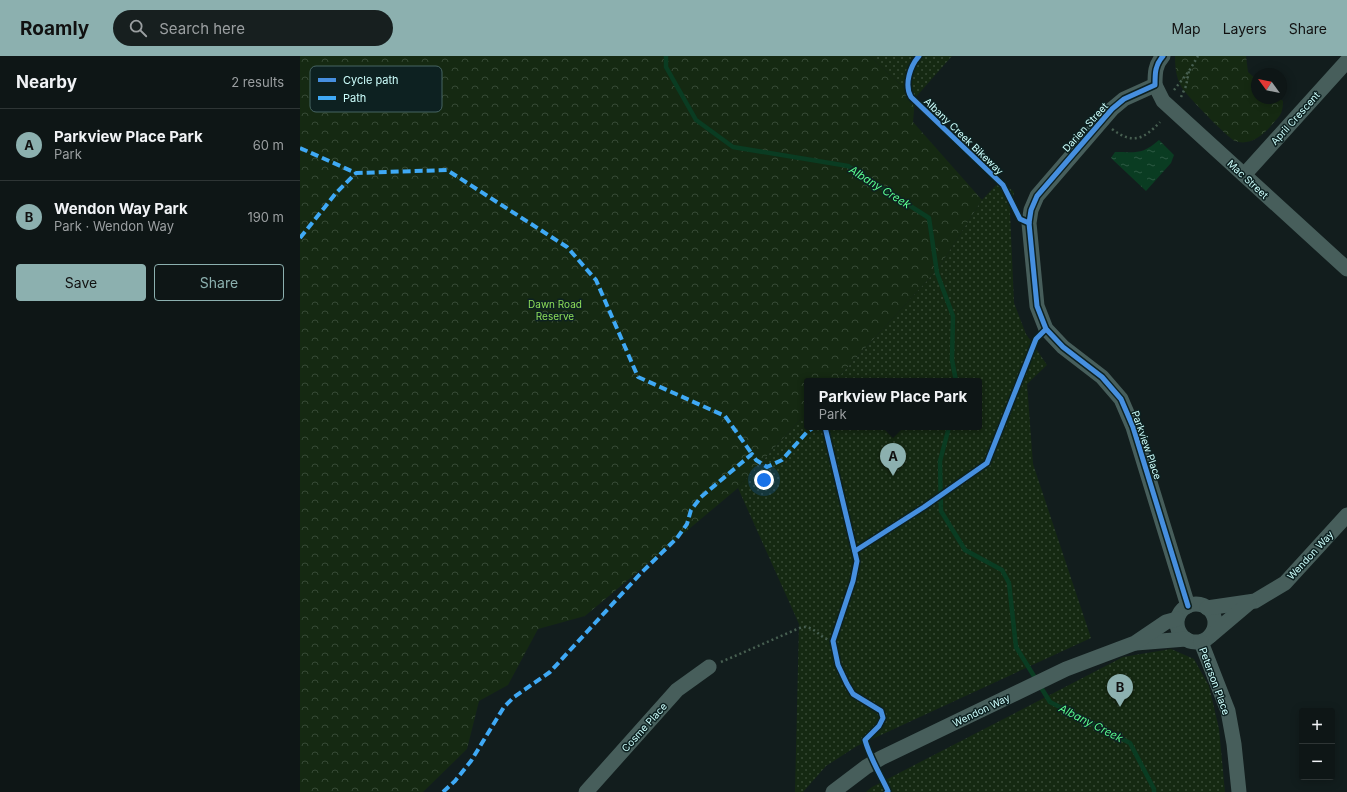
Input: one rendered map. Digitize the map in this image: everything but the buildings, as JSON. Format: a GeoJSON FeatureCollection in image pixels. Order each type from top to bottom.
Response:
{"type":"FeatureCollection","features":[{"type":"Feature","properties":{"kind":"street"},"geometry":{"type":"LineString","coordinates":[[1155,85],[1157,62],[1163,56]]}},
{"type":"Feature","properties":{"kind":"street","name":"April Crescent"},"geometry":{"type":"LineString","coordinates":[[1244,175],[1347,61]]}},
{"type":"Feature","properties":{"kind":"street","name":"Mac Street"},"geometry":{"type":"LineString","coordinates":[[1155,85],[1163,101],[1347,269]]}},
{"type":"Feature","properties":{"kind":"street","name":"Darien Street"},"geometry":{"type":"LineString","coordinates":[[1049,182],[1112,109],[1124,99],[1155,85]]}},
{"type":"Feature","properties":{"kind":"street","name":"Parkview Place"},"geometry":{"type":"LineString","coordinates":[[1049,182],[1037,196],[1031,210],[1029,222],[1036,306],[1046,329],[1063,347],[1102,378],[1121,399],[1133,427],[1188,606]]}},
{"type":"Feature","properties":{"kind":"street","name":"Wendon Way"},"geometry":{"type":"LineString","coordinates":[[833,792],[880,758],[1066,669],[1135,643],[1166,622],[1177,619],[1188,606],[1198,604],[1207,608],[1255,601],[1285,583],[1347,515]]}},
{"type":"Feature","properties":{"kind":"street","name":"Wendon Way"},"geometry":{"type":"LineString","coordinates":[[1135,643],[1186,639],[1196,642],[1205,639],[1249,603]]}},
{"type":"Feature","properties":{"kind":"street"},"geometry":{"type":"LineString","coordinates":[[1205,639],[1213,631],[1215,625],[1214,618],[1207,608]]}},
{"type":"Feature","properties":{"kind":"street"},"geometry":{"type":"LineString","coordinates":[[1177,619],[1178,630],[1186,639]]}},
{"type":"Feature","properties":{"kind":"street","name":"Peterson Place"},"geometry":{"type":"LineString","coordinates":[[1205,639],[1228,711],[1234,744],[1239,792]]}},
{"type":"Feature","properties":{"kind":"street","name":"Cosme Place"},"geometry":{"type":"LineString","coordinates":[[586,792],[677,690],[708,667]]}},
{"type":"Feature","properties":{"kind":"path"},"geometry":{"type":"LineString","coordinates":[[1186,102],[1174,90],[1190,71],[1198,56]]}},
{"type":"Feature","properties":{"kind":"path"},"geometry":{"type":"LineString","coordinates":[[1181,97],[1190,71]]}},
{"type":"Feature","properties":{"kind":"path"},"geometry":{"type":"LineString","coordinates":[[1111,129],[1126,138],[1140,138],[1151,131],[1160,122]]}},
{"type":"Feature","properties":{"kind":"path"},"geometry":{"type":"LineString","coordinates":[[708,667],[802,627],[808,627],[815,630],[825,640],[833,641]]}},
{"type":"Feature","properties":{"kind":"path"},"geometry":{"type":"LineString","coordinates":[[834,647],[833,641],[835,634]]}},
{"type":"Feature","properties":{"kind":"green space","name":"Dawn Road Reserve"},"geometry":{"type":"Polygon","coordinates":[[[300,56],[870,56],[915,98],[913,122],[982,200],[938,269],[838,378],[804,378],[804,415],[738,488],[585,616],[538,629],[508,685],[479,701],[467,749],[423,792],[300,792],[300,56]]]}},
{"type":"Feature","properties":{"kind":"green space"},"geometry":{"type":"Polygon","coordinates":[[[870,56],[952,56],[915,98],[870,56]]]}},
{"type":"Feature","properties":{"kind":"green space"},"geometry":{"type":"Polygon","coordinates":[[[1175,56],[1246,56],[1248,72],[1251,75],[1251,104],[1283,104],[1280,116],[1266,131],[1254,140],[1245,142],[1235,141],[1198,106],[1184,90],[1179,83],[1175,56]]]}},
{"type":"Feature","properties":{"kind":"green space"},"geometry":{"type":"Polygon","coordinates":[[[1001,180],[1014,192],[1010,212],[1014,303],[1026,334],[1047,365],[1027,384],[1033,464],[1091,638],[857,746],[826,766],[803,792],[795,792],[799,624],[738,488],[804,415],[804,430],[982,430],[982,378],[838,378],[938,269],[982,200],[1001,180]]]}},
{"type":"Feature","properties":{"kind":"green space"},"geometry":{"type":"Polygon","coordinates":[[[1171,649],[1194,659],[1209,686],[1219,729],[1225,792],[866,792],[872,787],[1123,657],[1171,649]]]}},
{"type":"Feature","properties":{"kind":"water"},"geometry":{"type":"Polygon","coordinates":[[[1159,140],[1174,155],[1171,163],[1146,191],[1111,158],[1115,152],[1138,152],[1148,148],[1159,140]]]}},
{"type":"Feature","properties":{"kind":"waterway","name":"Albany Creek"},"geometry":{"type":"LineString","coordinates":[[666,56],[666,67],[696,120],[733,147],[848,166],[929,218],[937,273],[953,316],[952,360],[955,378]]}},
{"type":"Feature","properties":{"kind":"waterway","name":"Albany Creek"},"geometry":{"type":"LineString","coordinates":[[948,430],[940,461],[941,511],[965,550],[1002,570],[1009,583],[1016,647],[1050,702],[1130,743],[1154,789],[1154,792]]}},
{"type":"Feature","properties":{"kind":"marked path"},"geometry":{"type":"LineString","coordinates":[[300,148],[356,173],[447,170],[567,247],[596,280],[638,377],[725,416],[752,454]]}},
{"type":"Feature","properties":{"kind":"marked path"},"geometry":{"type":"LineString","coordinates":[[300,238],[336,193],[356,173]]}},
{"type":"Feature","properties":{"kind":"marked path"},"geometry":{"type":"LineString","coordinates":[[443,792],[455,781],[471,761],[504,707],[514,697],[550,672],[641,573],[677,538],[687,524],[691,510],[701,497],[752,454],[756,460],[767,467],[782,460],[810,430]]}},
{"type":"Feature","properties":{"kind":"cycle path","name":"Albany Creek Bikeway"},"geometry":{"type":"LineString","coordinates":[[919,56],[913,65],[908,81],[911,97],[1003,185],[1020,219],[1029,223]]}},
{"type":"Feature","properties":{"kind":"cycle path"},"geometry":{"type":"LineString","coordinates":[[1163,56],[1156,69],[1155,85],[1124,99],[1112,109],[1037,196],[1031,210],[1029,223],[1037,306],[1046,329],[1063,347],[1102,377],[1121,399],[1133,427],[1188,606]]}},
{"type":"Feature","properties":{"kind":"cycle path"},"geometry":{"type":"LineString","coordinates":[[855,551],[924,507],[987,463],[1036,339],[1046,329]]}},
{"type":"Feature","properties":{"kind":"cycle path"},"geometry":{"type":"LineString","coordinates":[[826,430],[857,561],[853,581],[833,641],[838,665],[853,694],[881,711],[883,718],[879,726],[865,740],[872,760],[888,791],[887,792]]}},
{"type":"Feature","properties":{"kind":"place","name":"Parkview Place Park"},"geometry":{"type":"Point","coordinates":[893,476]}},
{"type":"Feature","properties":{"kind":"place","name":"Wendon Way Park"},"geometry":{"type":"Point","coordinates":[1120,707]}}]}
